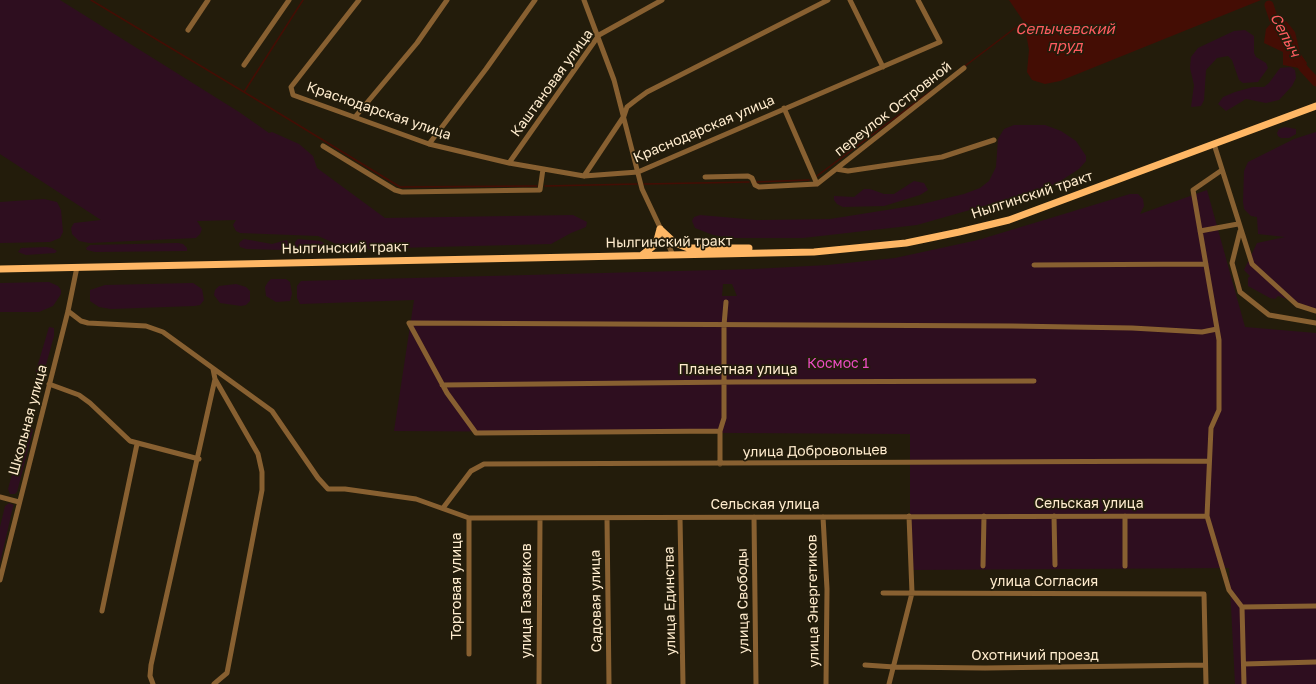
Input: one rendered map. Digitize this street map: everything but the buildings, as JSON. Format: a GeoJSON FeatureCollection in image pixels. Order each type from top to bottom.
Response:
{"type":"FeatureCollection","features":[{"type":"Feature","properties":{"kind":"main road","name":"Нылгинский тракт"},"geometry":{"type":"LineString","coordinates":[[0,269],[801,252],[864,248],[906,243],[1002,222],[1316,106]]}},
{"type":"Feature","properties":{"kind":"main road"},"geometry":{"type":"LineString","coordinates":[[642,256],[656,244],[660,229],[676,243],[688,248],[785,248],[801,252]]}},
{"type":"Feature","properties":{"kind":"street"},"geometry":{"type":"LineString","coordinates":[[188,30],[208,0]]}},
{"type":"Feature","properties":{"kind":"street"},"geometry":{"type":"LineString","coordinates":[[244,65],[289,0]]}},
{"type":"Feature","properties":{"kind":"street","name":"Краснодарская улица"},"geometry":{"type":"LineString","coordinates":[[359,0],[291,87],[293,94],[429,144],[509,163],[584,176],[638,172],[940,42],[918,0]]}},
{"type":"Feature","properties":{"kind":"street"},"geometry":{"type":"LineString","coordinates":[[355,117],[417,43],[447,0]]}},
{"type":"Feature","properties":{"kind":"street"},"geometry":{"type":"LineString","coordinates":[[429,144],[486,69],[534,0]]}},
{"type":"Feature","properties":{"kind":"street"},"geometry":{"type":"LineString","coordinates":[[584,0],[598,35],[624,116],[642,189],[673,255]]}},
{"type":"Feature","properties":{"kind":"street","name":"Каштановая улица"},"geometry":{"type":"LineString","coordinates":[[509,163],[598,35],[662,0]]}},
{"type":"Feature","properties":{"kind":"street"},"geometry":{"type":"LineString","coordinates":[[584,176],[624,116],[627,108],[647,92],[828,0]]}},
{"type":"Feature","properties":{"kind":"street"},"geometry":{"type":"LineString","coordinates":[[850,0],[883,67]]}},
{"type":"Feature","properties":{"kind":"street","name":"переулок Островной"},"geometry":{"type":"LineString","coordinates":[[817,184],[964,68]]}},
{"type":"Feature","properties":{"kind":"street"},"geometry":{"type":"LineString","coordinates":[[705,177],[748,176],[752,178],[755,185],[759,187],[817,184],[784,108]]}},
{"type":"Feature","properties":{"kind":"street"},"geometry":{"type":"LineString","coordinates":[[836,169],[848,171],[942,157],[994,140]]}},
{"type":"Feature","properties":{"kind":"street"},"geometry":{"type":"LineString","coordinates":[[1214,144],[1239,227],[1252,264],[1297,305],[1316,311]]}},
{"type":"Feature","properties":{"kind":"street"},"geometry":{"type":"LineString","coordinates":[[323,146],[395,190],[402,192],[540,190],[543,169]]}},
{"type":"Feature","properties":{"kind":"street"},"geometry":{"type":"LineString","coordinates":[[1222,170],[1193,190],[1219,340],[1219,410],[1211,428],[1207,516],[1229,590],[1242,607],[1244,684]]}},
{"type":"Feature","properties":{"kind":"street"},"geometry":{"type":"LineString","coordinates":[[1200,231],[1239,227]]}},
{"type":"Feature","properties":{"kind":"street"},"geometry":{"type":"LineString","coordinates":[[1239,227],[1232,263],[1240,292],[1269,315],[1316,323]]}},
{"type":"Feature","properties":{"kind":"street"},"geometry":{"type":"LineString","coordinates":[[1034,265],[1206,264]]}},
{"type":"Feature","properties":{"kind":"street","name":"Школьная улица"},"geometry":{"type":"LineString","coordinates":[[0,580],[68,312],[77,267]]}},
{"type":"Feature","properties":{"kind":"street"},"geometry":{"type":"LineString","coordinates":[[720,464],[720,431],[724,418],[724,325],[726,302]]}},
{"type":"Feature","properties":{"kind":"street"},"geometry":{"type":"LineString","coordinates":[[68,312],[81,321],[88,323],[146,326],[158,329],[213,369],[215,379],[258,454],[262,472],[262,490],[227,673],[214,684]]}},
{"type":"Feature","properties":{"kind":"street"},"geometry":{"type":"LineString","coordinates":[[720,431],[476,433],[442,385],[409,324],[1012,326],[1132,328],[1202,332],[1217,329]]}},
{"type":"Feature","properties":{"kind":"street","name":"Сельская улица"},"geometry":{"type":"LineString","coordinates":[[213,369],[272,411],[318,478],[328,489],[345,488],[416,499],[469,518],[1207,516]]}},
{"type":"Feature","properties":{"kind":"street"},"geometry":{"type":"LineString","coordinates":[[153,684],[150,676],[151,665],[199,459],[215,379]]}},
{"type":"Feature","properties":{"kind":"street","name":"Планетная улица"},"geometry":{"type":"LineString","coordinates":[[442,385],[1034,381]]}},
{"type":"Feature","properties":{"kind":"street"},"geometry":{"type":"LineString","coordinates":[[49,384],[79,395],[90,403],[122,434],[137,444],[199,459]]}},
{"type":"Feature","properties":{"kind":"street"},"geometry":{"type":"LineString","coordinates":[[102,611],[137,444]]}},
{"type":"Feature","properties":{"kind":"street","name":"улица Добровольцев"},"geometry":{"type":"LineString","coordinates":[[442,508],[472,471],[484,464],[720,464],[866,461],[1209,461]]}},
{"type":"Feature","properties":{"kind":"street"},"geometry":{"type":"LineString","coordinates":[[0,496],[19,502]]}},
{"type":"Feature","properties":{"kind":"street"},"geometry":{"type":"LineString","coordinates":[[889,684],[912,593],[910,516]]}},
{"type":"Feature","properties":{"kind":"street"},"geometry":{"type":"LineString","coordinates":[[984,516],[984,566]]}},
{"type":"Feature","properties":{"kind":"street"},"geometry":{"type":"LineString","coordinates":[[1054,516],[1055,565]]}},
{"type":"Feature","properties":{"kind":"street"},"geometry":{"type":"LineString","coordinates":[[1125,516],[1125,566]]}},
{"type":"Feature","properties":{"kind":"street","name":"улица Свободы"},"geometry":{"type":"LineString","coordinates":[[754,517],[756,684]]}},
{"type":"Feature","properties":{"kind":"street","name":"улица Энергетиков"},"geometry":{"type":"LineString","coordinates":[[823,517],[827,589],[826,684]]}},
{"type":"Feature","properties":{"kind":"street","name":"Торговая улица"},"geometry":{"type":"LineString","coordinates":[[469,518],[469,654]]}},
{"type":"Feature","properties":{"kind":"street","name":"улица Газовиков"},"geometry":{"type":"LineString","coordinates":[[539,684],[540,518]]}},
{"type":"Feature","properties":{"kind":"street","name":"Садовая улица"},"geometry":{"type":"LineString","coordinates":[[607,518],[609,684]]}},
{"type":"Feature","properties":{"kind":"street","name":"улица Единства"},"geometry":{"type":"LineString","coordinates":[[680,518],[683,684]]}},
{"type":"Feature","properties":{"kind":"street","name":"улица Согласия"},"geometry":{"type":"LineString","coordinates":[[883,593],[1204,594],[1205,665]]}},
{"type":"Feature","properties":{"kind":"street"},"geometry":{"type":"LineString","coordinates":[[1242,607],[1316,606]]}},
{"type":"Feature","properties":{"kind":"street"},"geometry":{"type":"LineString","coordinates":[[1244,664],[1316,662]]}},
{"type":"Feature","properties":{"kind":"street","name":"Охотничий проезд"},"geometry":{"type":"LineString","coordinates":[[865,665],[894,667],[1045,668],[1205,665]]}},
{"type":"Feature","properties":{"kind":"street"},"geometry":{"type":"LineString","coordinates":[[1205,665],[1206,684]]}},
{"type":"Feature","properties":{"kind":"green space"},"geometry":{"type":"Polygon","coordinates":[[[0,0],[60,0],[239,112],[269,133],[272,132],[299,144],[313,156],[317,168],[385,218],[573,215],[587,222],[586,227],[551,244],[357,249],[341,246],[318,236],[240,233],[236,231],[233,225],[236,220],[197,221],[202,229],[196,238],[89,243],[79,241],[72,234],[71,228],[74,223],[101,220],[0,154],[0,0]]]}},
{"type":"Feature","properties":{"kind":"green space"},"geometry":{"type":"Polygon","coordinates":[[[1245,30],[1254,36],[1254,53],[1256,57],[1266,63],[1268,68],[1258,82],[1243,83],[1239,80],[1232,60],[1228,56],[1217,58],[1206,70],[1204,100],[1201,106],[1191,107],[1194,85],[1190,68],[1191,57],[1198,48],[1234,31],[1245,30]]]}},
{"type":"Feature","properties":{"kind":"green space"},"geometry":{"type":"Polygon","coordinates":[[[1291,67],[1295,70],[1296,78],[1292,86],[1279,100],[1266,103],[1246,99],[1226,111],[1218,104],[1223,97],[1235,92],[1253,87],[1264,87],[1269,83],[1280,68],[1291,67]]]}},
{"type":"Feature","properties":{"kind":"green space"},"geometry":{"type":"Polygon","coordinates":[[[1014,125],[1045,125],[1061,131],[1076,141],[1086,156],[1086,161],[1079,169],[1047,188],[917,225],[803,238],[731,238],[713,235],[695,228],[692,221],[694,217],[700,215],[757,220],[830,219],[918,205],[964,194],[980,188],[989,181],[996,167],[998,139],[1004,129],[1014,125]]]}},
{"type":"Feature","properties":{"kind":"green space"},"geometry":{"type":"Polygon","coordinates":[[[1285,127],[1296,129],[1296,134],[1289,138],[1281,138],[1277,133],[1279,129],[1285,127]]]}},
{"type":"Feature","properties":{"kind":"green space"},"geometry":{"type":"Polygon","coordinates":[[[1316,132],[1316,309],[1278,296],[1275,299],[1270,298],[1248,286],[1248,278],[1250,276],[1244,270],[1257,243],[1285,237],[1258,234],[1257,217],[1251,216],[1244,209],[1243,202],[1244,171],[1248,162],[1294,139],[1316,132]]]}},
{"type":"Feature","properties":{"kind":"green space"},"geometry":{"type":"Polygon","coordinates":[[[914,181],[924,183],[928,190],[920,195],[884,206],[843,207],[837,204],[834,200],[834,196],[854,197],[864,189],[870,189],[884,194],[894,194],[914,181]]]}},
{"type":"Feature","properties":{"kind":"green space","name":"Космос 1"},"geometry":{"type":"Polygon","coordinates":[[[1207,190],[1245,327],[1316,333],[1316,684],[1235,684],[1229,568],[910,570],[910,434],[394,431],[414,300],[300,304],[297,298],[297,286],[301,281],[754,269],[828,265],[895,258],[978,240],[1130,194],[1138,194],[1143,199],[1144,206],[1140,214],[1207,190]],[[723,284],[722,296],[737,296],[732,284],[723,284]]]}},
{"type":"Feature","properties":{"kind":"green space"},"geometry":{"type":"Polygon","coordinates":[[[44,199],[57,202],[61,210],[63,232],[60,238],[50,242],[0,243],[0,202],[44,199]]]}},
{"type":"Feature","properties":{"kind":"green space"},"geometry":{"type":"Polygon","coordinates":[[[244,239],[272,244],[287,240],[290,247],[285,250],[246,249],[240,247],[239,244],[244,239]]]}},
{"type":"Feature","properties":{"kind":"green space"},"geometry":{"type":"Polygon","coordinates":[[[298,239],[320,241],[324,243],[325,247],[319,250],[297,251],[295,249],[295,242],[298,239]]]}},
{"type":"Feature","properties":{"kind":"green space"},"geometry":{"type":"Polygon","coordinates":[[[183,244],[187,248],[187,251],[95,252],[87,250],[86,248],[90,245],[183,244]]]}},
{"type":"Feature","properties":{"kind":"green space"},"geometry":{"type":"Polygon","coordinates":[[[46,247],[57,251],[55,253],[26,255],[18,252],[21,248],[46,247]]]}},
{"type":"Feature","properties":{"kind":"green space"},"geometry":{"type":"Polygon","coordinates":[[[271,279],[286,279],[290,282],[292,294],[290,301],[276,302],[266,296],[265,287],[271,279]]]}},
{"type":"Feature","properties":{"kind":"green space"},"geometry":{"type":"Polygon","coordinates":[[[49,282],[58,286],[61,290],[61,294],[53,306],[39,312],[0,312],[0,283],[49,282]]]}},
{"type":"Feature","properties":{"kind":"green space"},"geometry":{"type":"Polygon","coordinates":[[[193,283],[202,289],[204,300],[200,305],[111,309],[99,307],[90,301],[90,290],[105,285],[193,283]]]}},
{"type":"Feature","properties":{"kind":"green space"},"geometry":{"type":"Polygon","coordinates":[[[236,284],[246,287],[250,291],[250,301],[246,305],[241,306],[220,303],[214,295],[215,290],[219,286],[236,284]]]}},
{"type":"Feature","properties":{"kind":"green space"},"geometry":{"type":"Polygon","coordinates":[[[49,327],[54,328],[54,336],[44,372],[39,378],[36,377],[36,371],[49,327]]]}},
{"type":"Feature","properties":{"kind":"green space"},"geometry":{"type":"Polygon","coordinates":[[[31,428],[33,430],[17,492],[15,494],[10,494],[8,489],[23,434],[26,429],[31,428]]]}},
{"type":"Feature","properties":{"kind":"green space"},"geometry":{"type":"Polygon","coordinates":[[[9,503],[14,505],[0,563],[0,527],[5,506],[9,503]]]}},
{"type":"Feature","properties":{"kind":"water","name":"Сепычевский пруд"},"geometry":{"type":"Polygon","coordinates":[[[1009,0],[1261,0],[1060,81],[1045,84],[1032,80],[1027,72],[1029,50],[1024,22],[1009,0]]]}},
{"type":"Feature","properties":{"kind":"water"},"geometry":{"type":"Polygon","coordinates":[[[1274,20],[1286,21],[1295,32],[1300,53],[1307,63],[1304,69],[1283,65],[1283,52],[1264,43],[1266,29],[1274,20]]]}},
{"type":"Feature","properties":{"kind":"waterway"},"geometry":{"type":"LineString","coordinates":[[91,0],[244,92],[303,0]]}},
{"type":"Feature","properties":{"kind":"waterway","name":"Сепыч"},"geometry":{"type":"LineString","coordinates":[[1269,5],[1274,20],[1280,30]]}},
{"type":"Feature","properties":{"kind":"waterway"},"geometry":{"type":"LineString","coordinates":[[965,66],[1023,22]]}},
{"type":"Feature","properties":{"kind":"waterway","name":"Сепыч"},"geometry":{"type":"LineString","coordinates":[[1298,60],[1316,82]]}},
{"type":"Feature","properties":{"kind":"waterway"},"geometry":{"type":"LineString","coordinates":[[817,176],[931,91]]}},
{"type":"Feature","properties":{"kind":"waterway"},"geometry":{"type":"LineString","coordinates":[[244,92],[400,187],[537,186]]}},
{"type":"Feature","properties":{"kind":"waterway"},"geometry":{"type":"LineString","coordinates":[[757,182],[809,180]]}},
{"type":"Feature","properties":{"kind":"waterway"},"geometry":{"type":"LineString","coordinates":[[644,184],[749,182]]}},
{"type":"Feature","properties":{"kind":"waterway"},"geometry":{"type":"LineString","coordinates":[[545,186],[637,184]]}}]}
